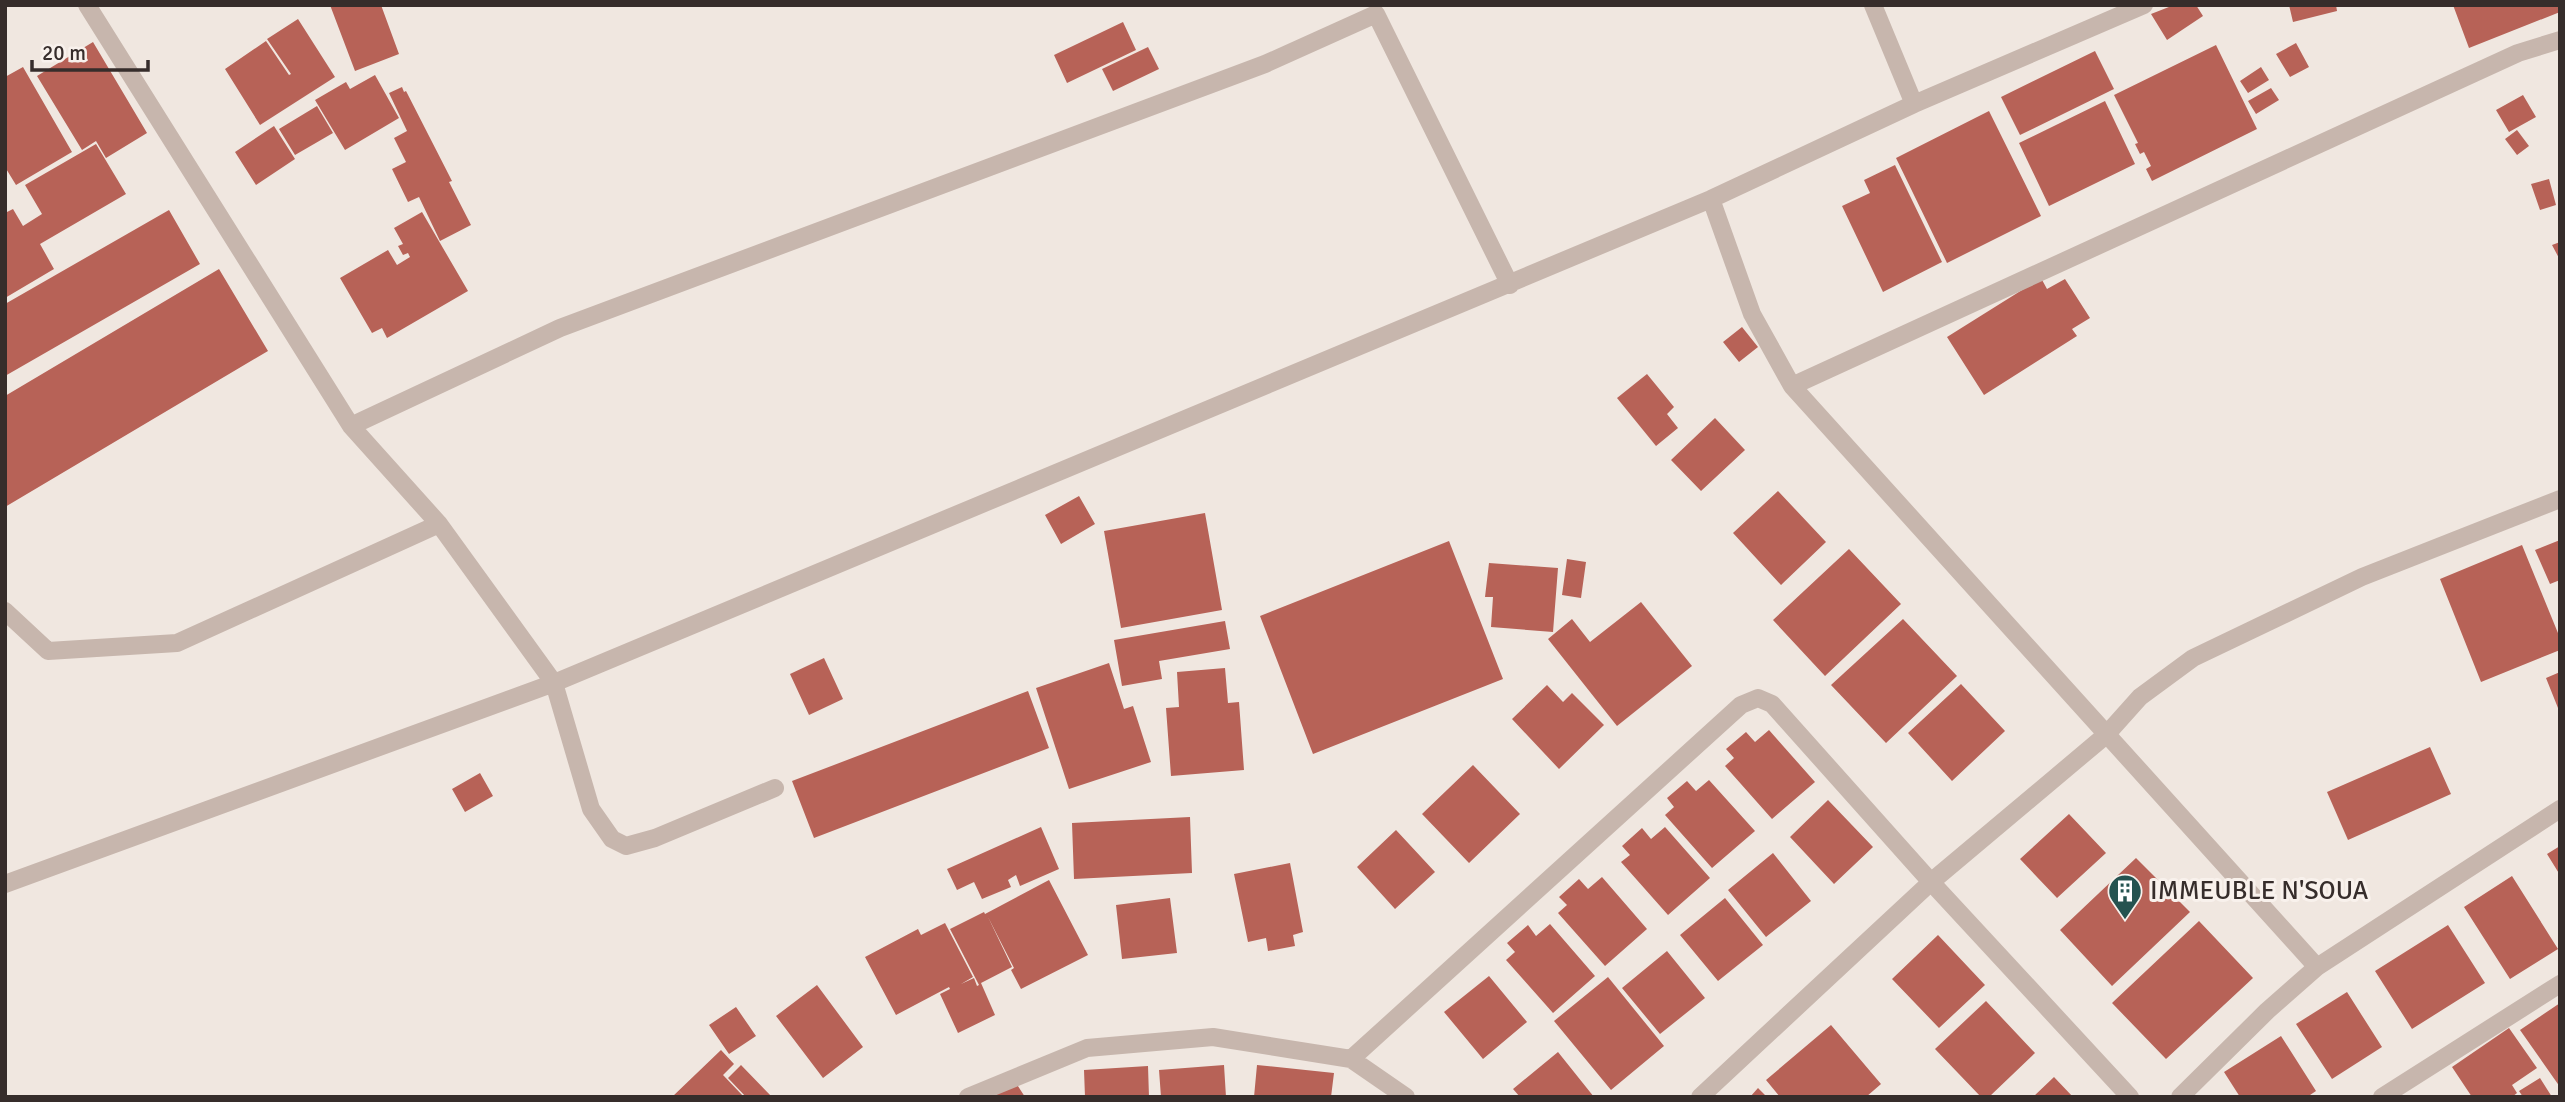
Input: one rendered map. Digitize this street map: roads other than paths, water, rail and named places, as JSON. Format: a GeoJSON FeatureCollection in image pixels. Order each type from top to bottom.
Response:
{"type":"FeatureCollection","features":[{"type":"Feature","properties":{"kind":"street"},"geometry":{"type":"LineString","coordinates":[[87,5],[351,426],[439,524],[554,683],[591,809],[612,839],[626,846],[655,838],[775,788]]}},
{"type":"Feature","properties":{"kind":"street"},"geometry":{"type":"LineString","coordinates":[[1873,5],[1914,104]]}},
{"type":"Feature","properties":{"kind":"street"},"geometry":{"type":"LineString","coordinates":[[5,884],[554,683],[1711,200],[1914,104],[2144,5]]}},
{"type":"Feature","properties":{"kind":"street"},"geometry":{"type":"LineString","coordinates":[[351,426],[560,328],[1265,64],[1375,9],[1510,285]]}},
{"type":"Feature","properties":{"kind":"street"},"geometry":{"type":"LineString","coordinates":[[1793,386],[2518,53],[2560,40]]}},
{"type":"Feature","properties":{"kind":"street"},"geometry":{"type":"LineString","coordinates":[[1711,200],[1752,314],[1793,386],[2317,967]]}},
{"type":"Feature","properties":{"kind":"street"},"geometry":{"type":"LineString","coordinates":[[1700,1097],[1931,882],[2106,735],[2140,697],[2193,658],[2362,577],[2560,499]]}},
{"type":"Feature","properties":{"kind":"street"},"geometry":{"type":"LineString","coordinates":[[5,611],[48,651],[177,643],[439,524]]}},
{"type":"Feature","properties":{"kind":"street"},"geometry":{"type":"LineString","coordinates":[[1351,1059],[1741,705],[1758,698],[1772,704],[1931,882],[2130,1097]]}},
{"type":"Feature","properties":{"kind":"street"},"geometry":{"type":"LineString","coordinates":[[2180,1097],[2267,1011],[2317,967],[2560,809]]}},
{"type":"Feature","properties":{"kind":"street"},"geometry":{"type":"LineString","coordinates":[[2382,1097],[2560,984]]}},
{"type":"Feature","properties":{"kind":"street"},"geometry":{"type":"LineString","coordinates":[[968,1097],[1087,1048],[1213,1037],[1351,1059],[1406,1097]]}},
{"type":"Feature","properties":{"kind":"place","name":"IMMEUBLE N'SOUA"},"geometry":{"type":"Point","coordinates":[2125,921]}}]}
